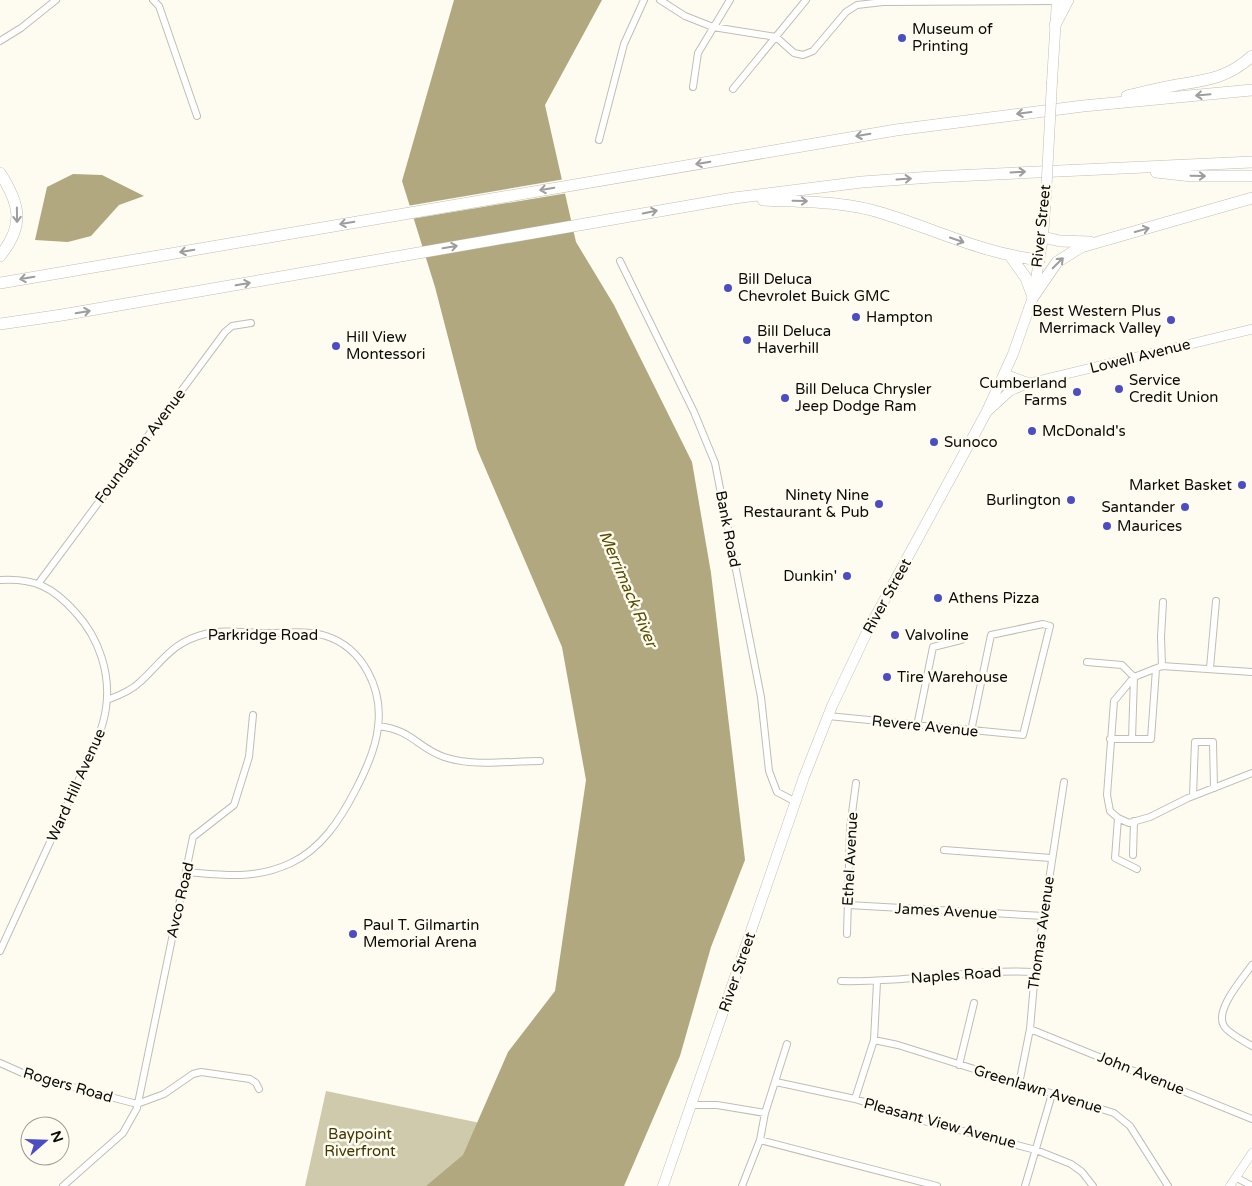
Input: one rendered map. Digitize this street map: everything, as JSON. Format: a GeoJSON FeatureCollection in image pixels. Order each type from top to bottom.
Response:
{"type":"FeatureCollection","features":[{"type":"Feature","properties":{"kind":"highway"},"geometry":{"type":"LineString","coordinates":[[1056,25],[1060,0]]}},
{"type":"Feature","properties":{"kind":"highway"},"geometry":{"type":"LineString","coordinates":[[1084,106],[1176,85],[1208,81],[1240,67],[1252,56]]}},
{"type":"Feature","properties":{"kind":"highway"},"geometry":{"type":"LineString","coordinates":[[0,283],[896,130],[1084,106],[1252,90]]}},
{"type":"Feature","properties":{"kind":"highway"},"geometry":{"type":"LineString","coordinates":[[0,324],[62,315],[734,198],[862,182],[923,177],[1252,162]]}},
{"type":"Feature","properties":{"kind":"highway"},"geometry":{"type":"LineString","coordinates":[[1114,168],[1192,176],[1252,176]]}},
{"type":"Feature","properties":{"kind":"highway"},"geometry":{"type":"LineString","coordinates":[[0,173],[14,194],[17,210],[16,227],[11,242],[0,256]]}},
{"type":"Feature","properties":{"kind":"highway"},"geometry":{"type":"LineString","coordinates":[[734,198],[806,201],[856,207],[884,213],[981,249],[1011,257],[1039,260]]}},
{"type":"Feature","properties":{"kind":"highway"},"geometry":{"type":"LineString","coordinates":[[1033,297],[1057,262],[1068,253],[1094,242],[1252,198]]}},
{"type":"Feature","properties":{"kind":"highway"},"geometry":{"type":"LineString","coordinates":[[1043,237],[1060,241],[1094,242]]}},
{"type":"Feature","properties":{"kind":"highway"},"geometry":{"type":"LineString","coordinates":[[1011,257],[1026,278],[1033,297]]}},
{"type":"Feature","properties":{"kind":"highway"},"geometry":{"type":"LineString","coordinates":[[0,332],[62,315]]}},
{"type":"Feature","properties":{"kind":"main road","name":"River Street"},"geometry":{"type":"LineString","coordinates":[[663,1186],[796,802],[828,716],[867,632],[986,413],[1005,374],[1033,297],[1043,237],[1056,25]]}},
{"type":"Feature","properties":{"kind":"main road","name":"Lowell Avenue"},"geometry":{"type":"LineString","coordinates":[[986,413],[1010,391],[1029,383],[1252,328]]}},
{"type":"Feature","properties":{"kind":"main road"},"geometry":{"type":"LineString","coordinates":[[1005,374],[1029,383]]}},
{"type":"Feature","properties":{"kind":"street"},"geometry":{"type":"LineString","coordinates":[[0,41],[21,28],[56,0]]}},
{"type":"Feature","properties":{"kind":"street"},"geometry":{"type":"LineString","coordinates":[[153,0],[159,6],[197,116]]}},
{"type":"Feature","properties":{"kind":"street"},"geometry":{"type":"LineString","coordinates":[[599,140],[624,44],[644,0]]}},
{"type":"Feature","properties":{"kind":"street"},"geometry":{"type":"LineString","coordinates":[[660,0],[685,16],[713,27],[776,37],[794,53],[803,56],[813,51],[846,12],[858,5],[884,2],[1060,0]]}},
{"type":"Feature","properties":{"kind":"street"},"geometry":{"type":"LineString","coordinates":[[693,87],[698,53],[730,0]]}},
{"type":"Feature","properties":{"kind":"street"},"geometry":{"type":"LineString","coordinates":[[733,89],[806,0]]}},
{"type":"Feature","properties":{"kind":"street","name":"Bank Road"},"geometry":{"type":"LineString","coordinates":[[620,261],[691,404],[715,463],[761,698],[769,771],[777,792],[796,802]]}},
{"type":"Feature","properties":{"kind":"street","name":"Foundation Avenue"},"geometry":{"type":"LineString","coordinates":[[38,584],[217,342],[232,326],[251,323]]}},
{"type":"Feature","properties":{"kind":"street","name":"Ward Hill Avenue"},"geometry":{"type":"LineString","coordinates":[[0,580],[47,586],[66,602],[87,626],[95,642],[106,674],[107,700],[103,723],[95,744],[0,951]]}},
{"type":"Feature","properties":{"kind":"street"},"geometry":{"type":"LineString","coordinates":[[1210,668],[1216,600]]}},
{"type":"Feature","properties":{"kind":"street"},"geometry":{"type":"LineString","coordinates":[[1110,739],[1151,739],[1159,668],[1163,602]]}},
{"type":"Feature","properties":{"kind":"street","name":"Revere Avenue"},"geometry":{"type":"LineString","coordinates":[[828,716],[917,726],[971,731],[1023,735],[1050,626],[1043,624],[991,635],[971,731]]}},
{"type":"Feature","properties":{"kind":"street","name":"Parkridge Road"},"geometry":{"type":"LineString","coordinates":[[107,700],[130,690],[170,650],[186,640],[207,633],[298,632],[325,636],[343,644],[357,654],[370,675],[373,684],[378,726],[372,752],[344,813],[310,851],[291,863],[265,872],[238,877],[187,872]]}},
{"type":"Feature","properties":{"kind":"street"},"geometry":{"type":"LineString","coordinates":[[917,726],[933,647],[961,640]]}},
{"type":"Feature","properties":{"kind":"street"},"geometry":{"type":"LineString","coordinates":[[1087,662],[1122,665],[1134,676],[1132,739]]}},
{"type":"Feature","properties":{"kind":"street"},"geometry":{"type":"LineString","coordinates":[[1252,672],[1210,668],[1159,668],[1134,676],[1114,701],[1107,795],[1110,811],[1118,818],[1130,822],[1150,817],[1193,796],[1252,773]]}},
{"type":"Feature","properties":{"kind":"street","name":"Avco Road"},"geometry":{"type":"LineString","coordinates":[[63,1186],[123,1132],[137,1104],[193,838],[234,805],[249,757],[253,715]]}},
{"type":"Feature","properties":{"kind":"street"},"geometry":{"type":"LineString","coordinates":[[378,726],[396,728],[443,757],[464,762],[540,760]]}},
{"type":"Feature","properties":{"kind":"street"},"geometry":{"type":"LineString","coordinates":[[1193,796],[1195,742],[1214,742],[1214,788]]}},
{"type":"Feature","properties":{"kind":"street","name":"Thomas Avenue"},"geometry":{"type":"LineString","coordinates":[[1019,1084],[1030,1029],[1035,972],[1064,782]]}},
{"type":"Feature","properties":{"kind":"street","name":"Ethel Avenue"},"geometry":{"type":"LineString","coordinates":[[847,934],[850,828],[856,783]]}},
{"type":"Feature","properties":{"kind":"street"},"geometry":{"type":"LineString","coordinates":[[1118,818],[1115,858],[1137,869]]}},
{"type":"Feature","properties":{"kind":"street"},"geometry":{"type":"LineString","coordinates":[[1133,855],[1134,821]]}},
{"type":"Feature","properties":{"kind":"street"},"geometry":{"type":"LineString","coordinates":[[944,850],[1051,858]]}},
{"type":"Feature","properties":{"kind":"street","name":"James Avenue"},"geometry":{"type":"LineString","coordinates":[[848,905],[1044,916]]}},
{"type":"Feature","properties":{"kind":"street"},"geometry":{"type":"LineString","coordinates":[[1252,965],[1224,1006],[1221,1019],[1224,1027],[1252,1046]]}},
{"type":"Feature","properties":{"kind":"street","name":"Naples Road"},"geometry":{"type":"LineString","coordinates":[[842,981],[877,982],[1012,971],[1035,972]]}},
{"type":"Feature","properties":{"kind":"street"},"geometry":{"type":"LineString","coordinates":[[855,1099],[874,1040],[877,982]]}},
{"type":"Feature","properties":{"kind":"street"},"geometry":{"type":"LineString","coordinates":[[959,1065],[974,1003]]}},
{"type":"Feature","properties":{"kind":"street","name":"John Avenue"},"geometry":{"type":"LineString","coordinates":[[1030,1029],[1252,1119]]}},
{"type":"Feature","properties":{"kind":"street","name":"Greenlawn Avenue"},"geometry":{"type":"LineString","coordinates":[[874,1040],[1114,1113],[1124,1119],[1168,1186]]}},
{"type":"Feature","properties":{"kind":"street"},"geometry":{"type":"LineString","coordinates":[[742,1186],[760,1140],[765,1112],[787,1044]]}},
{"type":"Feature","properties":{"kind":"street","name":"Rogers Road"},"geometry":{"type":"LineString","coordinates":[[0,1063],[27,1075],[137,1104]]}},
{"type":"Feature","properties":{"kind":"street"},"geometry":{"type":"LineString","coordinates":[[137,1104],[164,1094],[192,1074],[201,1072],[250,1079],[256,1083],[259,1089]]}},
{"type":"Feature","properties":{"kind":"street","name":"Pleasant View Avenue"},"geometry":{"type":"LineString","coordinates":[[776,1082],[855,1099],[924,1121],[1036,1150],[1071,1164],[1082,1172],[1093,1186]]}},
{"type":"Feature","properties":{"kind":"street"},"geometry":{"type":"LineString","coordinates":[[1025,1186],[1052,1094]]}},
{"type":"Feature","properties":{"kind":"street"},"geometry":{"type":"LineString","coordinates":[[692,1105],[717,1105],[765,1112]]}},
{"type":"Feature","properties":{"kind":"street"},"geometry":{"type":"LineString","coordinates":[[760,1140],[937,1186]]}},
{"type":"Feature","properties":{"kind":"street"},"geometry":{"type":"LineString","coordinates":[[1230,1186],[1252,1153]]}},
{"type":"Feature","properties":{"kind":"street"},"geometry":{"type":"LineString","coordinates":[[1237,1178],[1252,1186]]}},
{"type":"Feature","properties":{"kind":"green space","name":"Baypoint Riverfront"},"geometry":{"type":"Polygon","coordinates":[[[326,1091],[485,1124],[469,1161],[440,1186],[305,1186],[326,1091]]]}},
{"type":"Feature","properties":{"kind":"water","name":"Merrimack River"},"geometry":{"type":"Polygon","coordinates":[[[454,0],[602,0],[545,105],[576,242],[614,305],[692,462],[711,573],[745,860],[711,947],[680,1056],[624,1186],[426,1186],[463,1155],[508,1052],[555,991],[586,780],[562,647],[477,449],[435,287],[402,181],[454,0]]]}},
{"type":"Feature","properties":{"kind":"water"},"geometry":{"type":"Polygon","coordinates":[[[73,174],[102,175],[144,196],[119,205],[91,236],[68,242],[35,240],[47,187],[73,174]]]}},
{"type":"Feature","properties":{"kind":"pier"},"geometry":{"type":"Polygon","coordinates":[[[565,179],[568,193],[411,219],[407,206],[565,179]]]}},
{"type":"Feature","properties":{"kind":"place","name":"Museum of Printing"},"geometry":{"type":"Point","coordinates":[902,38]}},
{"type":"Feature","properties":{"kind":"place","name":"Bill Deluca Chevrolet Buick GMC"},"geometry":{"type":"Point","coordinates":[728,288]}},
{"type":"Feature","properties":{"kind":"place","name":"Hampton"},"geometry":{"type":"Point","coordinates":[856,317]}},
{"type":"Feature","properties":{"kind":"place","name":"Best Western Plus Merrimack Valley"},"geometry":{"type":"Point","coordinates":[1171,320]}},
{"type":"Feature","properties":{"kind":"place","name":"Bill Deluca Haverhill"},"geometry":{"type":"Point","coordinates":[747,340]}},
{"type":"Feature","properties":{"kind":"place","name":"Hill View Montessori"},"geometry":{"type":"Point","coordinates":[336,346]}},
{"type":"Feature","properties":{"kind":"place","name":"Service Credit Union"},"geometry":{"type":"Point","coordinates":[1119,389]}},
{"type":"Feature","properties":{"kind":"place","name":"Cumberland Farms"},"geometry":{"type":"Point","coordinates":[1077,392]}},
{"type":"Feature","properties":{"kind":"place","name":"Bill Deluca Chrysler Jeep Dodge Ram"},"geometry":{"type":"Point","coordinates":[785,398]}},
{"type":"Feature","properties":{"kind":"place","name":"McDonald's"},"geometry":{"type":"Point","coordinates":[1032,431]}},
{"type":"Feature","properties":{"kind":"place","name":"Sunoco"},"geometry":{"type":"Point","coordinates":[934,442]}},
{"type":"Feature","properties":{"kind":"place","name":"Market Basket"},"geometry":{"type":"Point","coordinates":[1242,485]}},
{"type":"Feature","properties":{"kind":"place","name":"Burlington"},"geometry":{"type":"Point","coordinates":[1071,500]}},
{"type":"Feature","properties":{"kind":"place","name":"Ninety Nine Restaurant & Pub"},"geometry":{"type":"Point","coordinates":[879,504]}},
{"type":"Feature","properties":{"kind":"place","name":"Santander"},"geometry":{"type":"Point","coordinates":[1185,507]}},
{"type":"Feature","properties":{"kind":"place","name":"Maurices"},"geometry":{"type":"Point","coordinates":[1107,526]}},
{"type":"Feature","properties":{"kind":"place","name":"Dunkin'"},"geometry":{"type":"Point","coordinates":[847,576]}},
{"type":"Feature","properties":{"kind":"place","name":"Athens Pizza"},"geometry":{"type":"Point","coordinates":[938,598]}},
{"type":"Feature","properties":{"kind":"place","name":"Valvoline"},"geometry":{"type":"Point","coordinates":[895,635]}},
{"type":"Feature","properties":{"kind":"place","name":"Tire Warehouse"},"geometry":{"type":"Point","coordinates":[887,677]}},
{"type":"Feature","properties":{"kind":"place","name":"Paul T. Gilmartin Memorial Arena"},"geometry":{"type":"Point","coordinates":[353,934]}}]}
